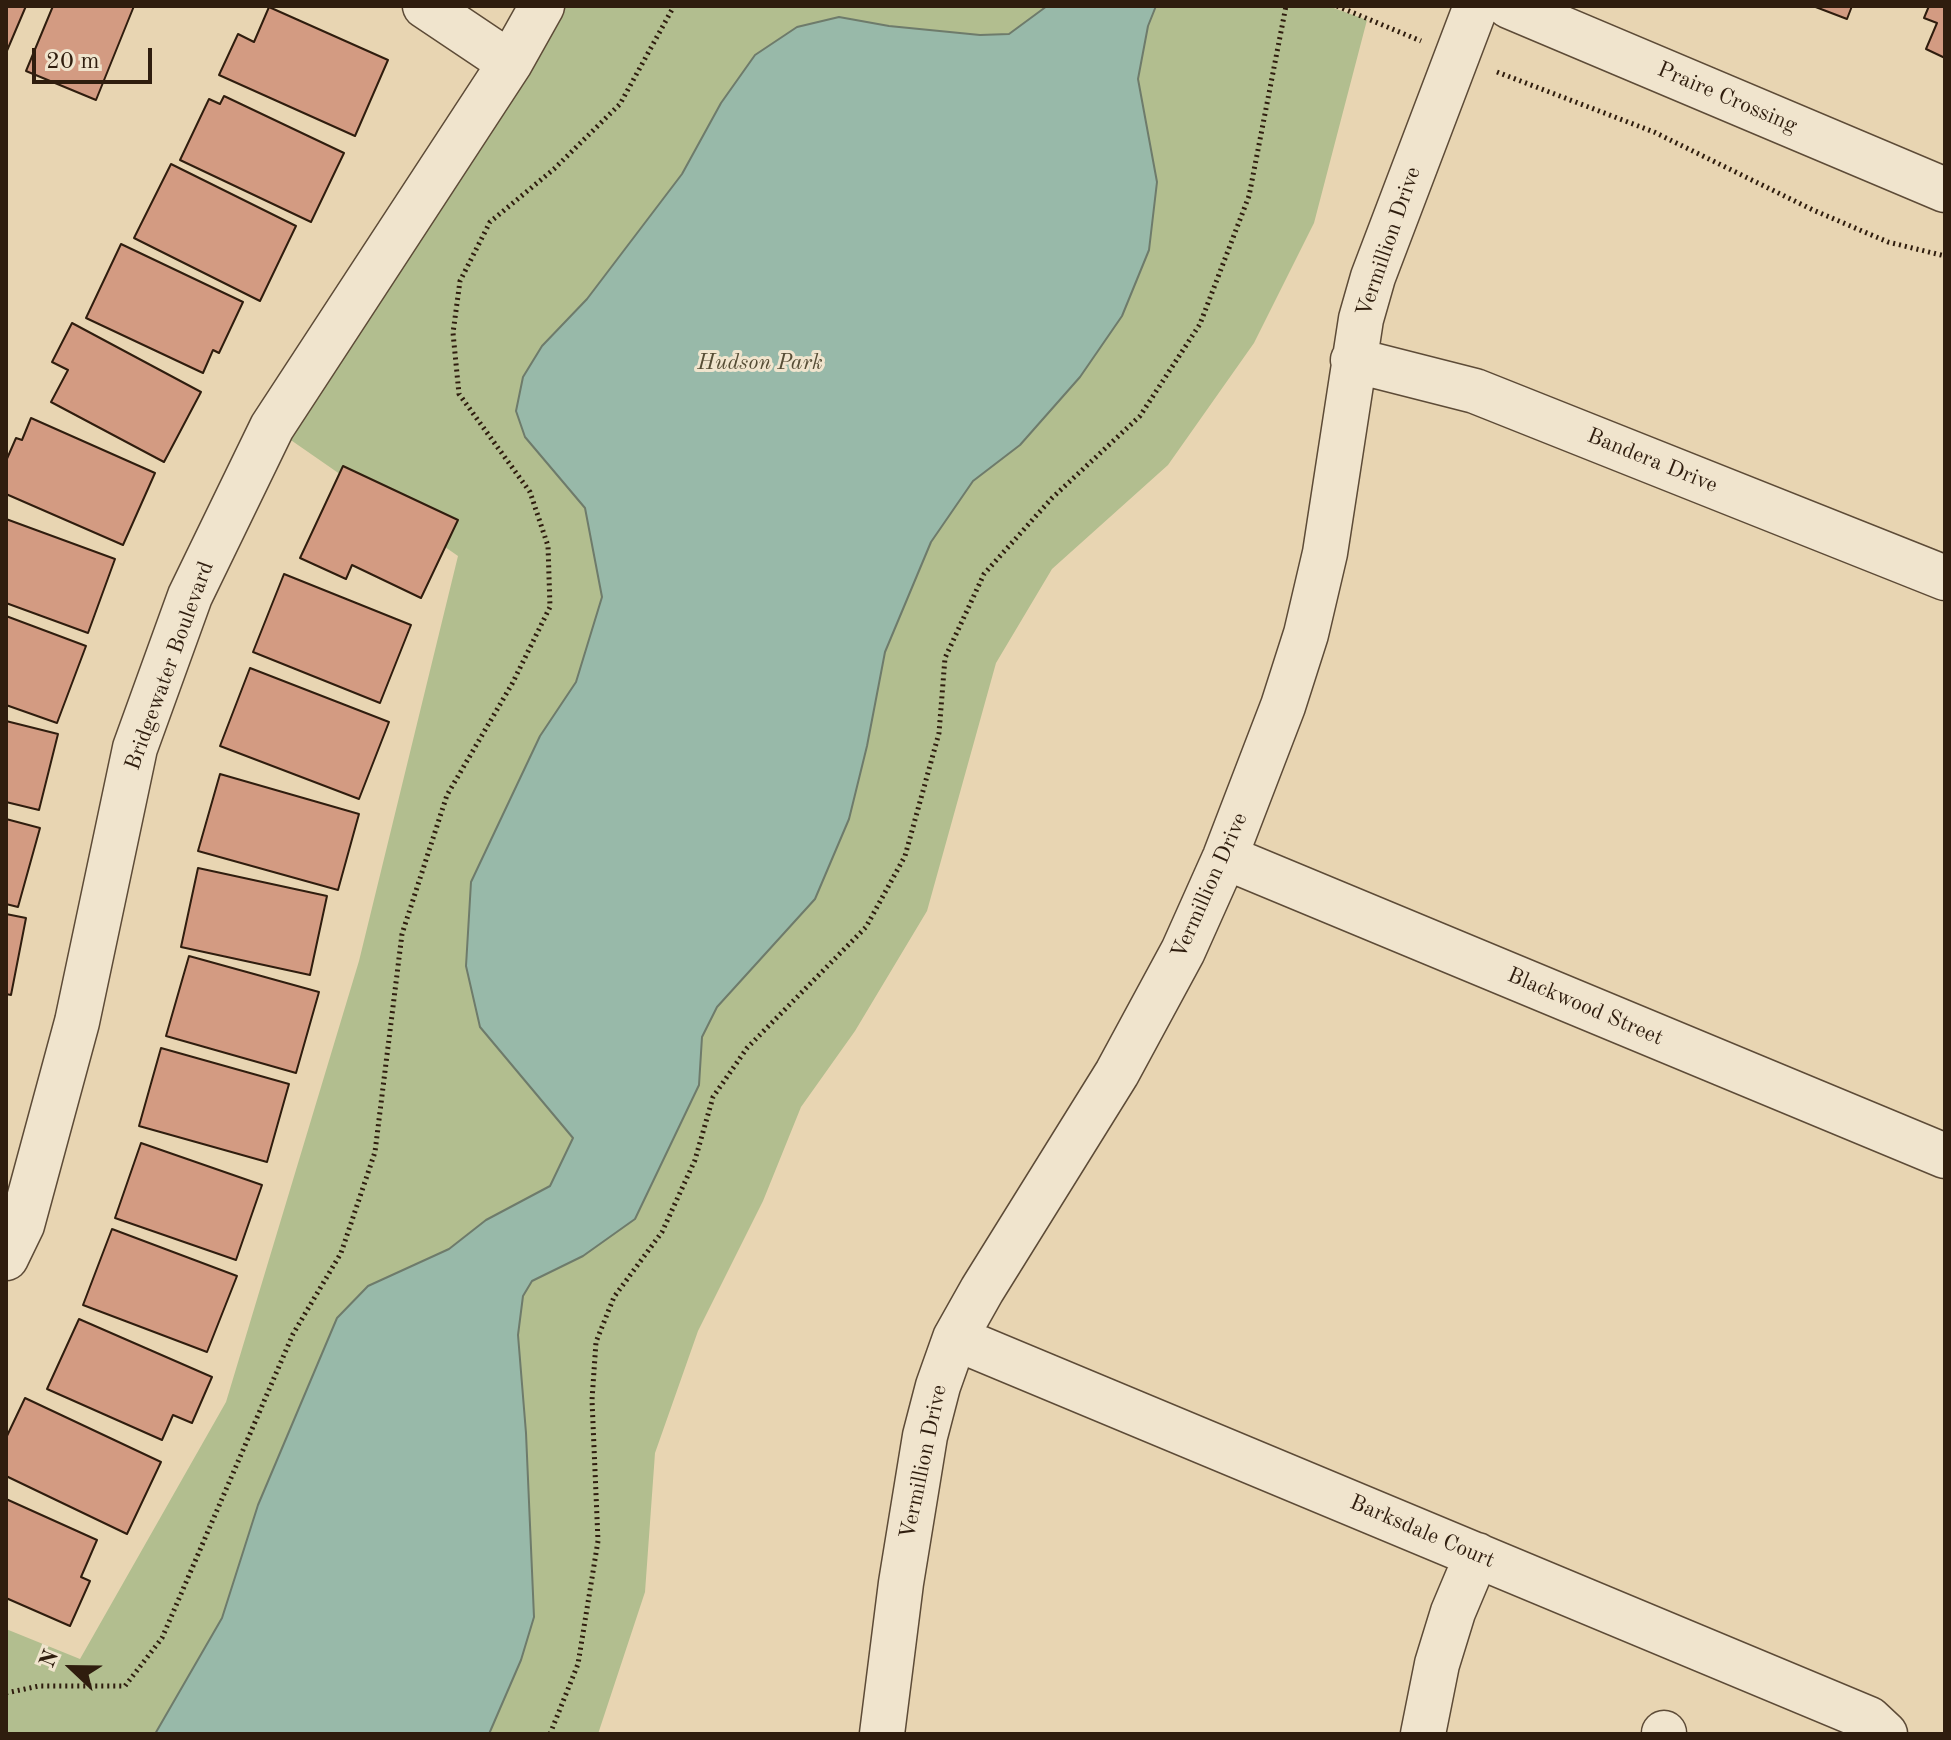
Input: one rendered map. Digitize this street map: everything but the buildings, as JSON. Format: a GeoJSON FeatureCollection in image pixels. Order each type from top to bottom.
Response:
{"type":"FeatureCollection","features":[{"type":"Feature","properties":{"kind":"street"},"geometry":{"type":"LineString","coordinates":[[425,6],[510,63]]}},
{"type":"Feature","properties":{"kind":"street","name":"Bridgewater Boulevard"},"geometry":{"type":"LineString","coordinates":[[11,1233],[77,1022],[135,748],[190,596],[272,427],[510,63],[542,6]]}},
{"type":"Feature","properties":{"kind":"street","name":"Vermillion Drive"},"geometry":{"type":"LineString","coordinates":[[882,1734],[901,1583],[925,1436],[955,1338],[1117,1073],[1183,951],[1225,857],[1283,706],[1306,634],[1325,553],[1353,360],[1373,277],[1476,6]]}},
{"type":"Feature","properties":{"kind":"street","name":"Praire Crossing"},"geometry":{"type":"LineString","coordinates":[[1509,6],[1945,190]]}},
{"type":"Feature","properties":{"kind":"street","name":"Bandera Drive"},"geometry":{"type":"LineString","coordinates":[[1353,360],[1475,391],[1945,578]]}},
{"type":"Feature","properties":{"kind":"street","name":"Blackwood Street"},"geometry":{"type":"LineString","coordinates":[[1225,857],[1945,1156]]}},
{"type":"Feature","properties":{"kind":"street","name":"Barksdale Court"},"geometry":{"type":"LineString","coordinates":[[955,1338],[1869,1719],[1885,1734]]}},
{"type":"Feature","properties":{"kind":"street"},"geometry":{"type":"LineString","coordinates":[[1423,1734],[1437,1664],[1453,1612],[1477,1555]]}},
{"type":"Feature","properties":{"kind":"path"},"geometry":{"type":"LineString","coordinates":[[6,1693],[39,1686],[125,1686],[144,1662],[162,1638],[293,1334],[341,1253],[375,1152],[402,934],[442,809],[447,795],[512,684],[550,607],[548,546],[530,492],[459,394],[453,333],[460,281],[490,222],[554,169],[620,104],[674,6]]}},
{"type":"Feature","properties":{"kind":"path"},"geometry":{"type":"LineString","coordinates":[[550,1734],[578,1664],[598,1541],[592,1400],[596,1342],[614,1297],[662,1232],[695,1160],[713,1097],[747,1048],[866,927],[905,856],[939,733],[945,658],[984,574],[1052,498],[1140,416],[1200,324],[1249,196],[1286,6]]}},
{"type":"Feature","properties":{"kind":"path"},"geometry":{"type":"LineString","coordinates":[[1337,6],[1654,132],[1813,210],[1888,242],[1945,256]]}},
{"type":"Feature","properties":{"kind":"green space","name":"Hudson Park"},"geometry":{"type":"Polygon","coordinates":[[[564,6],[1328,6],[1367,20],[1314,223],[1254,343],[1168,465],[1052,569],[996,663],[927,911],[855,1031],[801,1107],[763,1201],[698,1331],[655,1453],[645,1592],[598,1734],[6,1734],[6,1629],[80,1659],[226,1402],[359,961],[458,556],[272,427],[564,6]]]}},
{"type":"Feature","properties":{"kind":"shaded area"},"geometry":{"type":"Polygon","coordinates":[[[1047,6],[1156,6],[1148,26],[1138,79],[1157,182],[1149,250],[1122,316],[1080,377],[1020,445],[973,481],[931,542],[885,652],[849,819],[815,899],[717,1007],[702,1037],[699,1085],[635,1219],[583,1256],[532,1281],[523,1296],[518,1335],[526,1433],[534,1617],[521,1660],[489,1734],[155,1734],[222,1618],[258,1505],[337,1318],[368,1286],[449,1249],[486,1220],[550,1186],[573,1138],[480,1027],[466,966],[471,882],[540,736],[576,682],[602,597],[585,508],[525,437],[516,411],[523,377],[542,346],[587,299],[682,174],[721,103],[755,55],[797,27],[839,17],[889,26],[980,35],[1009,34],[1047,6]]]}}]}
